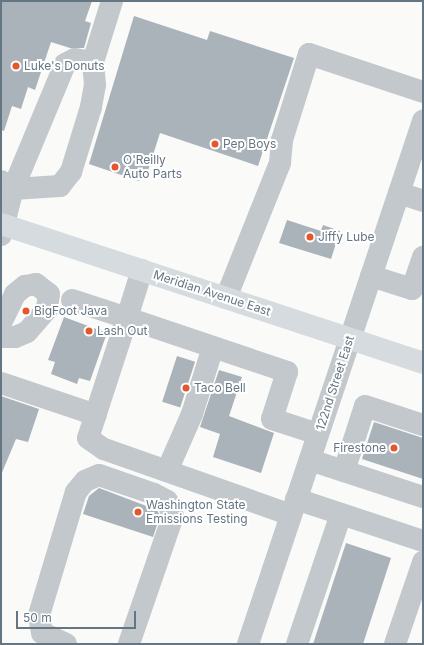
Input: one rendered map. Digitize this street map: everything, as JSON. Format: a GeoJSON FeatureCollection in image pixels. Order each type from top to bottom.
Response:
{"type":"FeatureCollection","features":[{"type":"Feature","properties":{"kind":"main road","name":"Meridian Avenue East"},"geometry":{"type":"LineString","coordinates":[[2,228],[142,270],[423,363]]}},
{"type":"Feature","properties":{"kind":"street"},"geometry":{"type":"LineString","coordinates":[[7,185],[60,186],[71,172],[91,107],[95,85],[93,62],[112,1]]}},
{"type":"Feature","properties":{"kind":"street"},"geometry":{"type":"LineString","coordinates":[[226,298],[280,163],[282,140],[309,54],[423,92]]}},
{"type":"Feature","properties":{"kind":"street"},"geometry":{"type":"LineString","coordinates":[[2,228],[7,185],[65,64],[75,59],[93,62]]}},
{"type":"Feature","properties":{"kind":"street","name":"122nd Street East"},"geometry":{"type":"LineString","coordinates":[[248,644],[399,193],[416,167],[423,122]]}},
{"type":"Feature","properties":{"kind":"street"},"geometry":{"type":"LineString","coordinates":[[399,193],[423,201]]}},
{"type":"Feature","properties":{"kind":"street"},"geometry":{"type":"LineString","coordinates":[[371,276],[412,289],[423,257]]}},
{"type":"Feature","properties":{"kind":"street"},"geometry":{"type":"LineString","coordinates":[[142,270],[88,438],[104,449],[167,471],[294,507],[341,514],[423,541]]}},
{"type":"Feature","properties":{"kind":"street"},"geometry":{"type":"LineString","coordinates":[[1,324],[15,294],[25,286],[36,284],[49,294],[47,309],[27,332],[15,337],[1,338]]}},
{"type":"Feature","properties":{"kind":"street"},"geometry":{"type":"LineString","coordinates":[[72,300],[287,372],[272,419],[318,434]]}},
{"type":"Feature","properties":{"kind":"street"},"geometry":{"type":"LineString","coordinates":[[167,471],[192,414],[213,347]]}},
{"type":"Feature","properties":{"kind":"street"},"geometry":{"type":"LineString","coordinates":[[1,383],[96,415]]}},
{"type":"Feature","properties":{"kind":"street"},"geometry":{"type":"LineString","coordinates":[[344,471],[365,406],[423,425]]}},
{"type":"Feature","properties":{"kind":"street"},"geometry":{"type":"LineString","coordinates":[[310,460],[423,497]]}},
{"type":"Feature","properties":{"kind":"street"},"geometry":{"type":"LineString","coordinates":[[66,644],[42,633],[39,615],[76,492],[85,481],[99,475],[120,480],[167,501],[173,516],[129,644]]}},
{"type":"Feature","properties":{"kind":"street"},"geometry":{"type":"LineString","coordinates":[[297,644],[341,514]]}},
{"type":"Feature","properties":{"kind":"street"},"geometry":{"type":"LineString","coordinates":[[395,644],[423,562]]}},
{"type":"Feature","properties":{"kind":"building"},"geometry":{"type":"Polygon","coordinates":[[[1,1],[92,1],[85,21],[91,23],[84,48],[70,48],[51,42],[35,90],[28,87],[21,109],[12,106],[4,131],[1,130],[1,1]]]}},
{"type":"Feature","properties":{"kind":"building"},"geometry":{"type":"Polygon","coordinates":[[[134,16],[207,40],[210,31],[294,58],[258,166],[160,133],[145,180],[140,178],[139,181],[89,164],[134,16]]]}},
{"type":"Feature","properties":{"kind":"building","name":"Jiffy Lube"},"geometry":{"type":"Polygon","coordinates":[[[287,220],[321,231],[323,225],[340,231],[331,259],[279,243],[287,220]]]}},
{"type":"Feature","properties":{"kind":"building"},"geometry":{"type":"Polygon","coordinates":[[[64,317],[107,333],[90,381],[79,378],[77,384],[51,374],[55,362],[48,360],[64,317]]]}},
{"type":"Feature","properties":{"kind":"building"},"geometry":{"type":"Polygon","coordinates":[[[177,356],[195,362],[180,408],[162,402],[177,356]]]}},
{"type":"Feature","properties":{"kind":"building"},"geometry":{"type":"Polygon","coordinates":[[[219,370],[242,377],[229,416],[274,433],[261,473],[213,457],[220,434],[200,427],[219,370]]]}},
{"type":"Feature","properties":{"kind":"building"},"geometry":{"type":"Polygon","coordinates":[[[1,396],[39,409],[28,442],[16,439],[1,475],[1,396]]]}},
{"type":"Feature","properties":{"kind":"building","name":"Firestone"},"geometry":{"type":"Polygon","coordinates":[[[374,422],[423,438],[423,479],[362,459],[374,422]]]}},
{"type":"Feature","properties":{"kind":"building"},"geometry":{"type":"Polygon","coordinates":[[[99,488],[157,510],[160,516],[153,537],[83,514],[89,496],[99,488]]]}},
{"type":"Feature","properties":{"kind":"building"},"geometry":{"type":"Polygon","coordinates":[[[346,543],[391,558],[363,644],[313,644],[346,543]]]}},
{"type":"Feature","properties":{"kind":"place","name":"Luke's Donuts"},"geometry":{"type":"Point","coordinates":[16,66]}},
{"type":"Feature","properties":{"kind":"place","name":"Pep Boys"},"geometry":{"type":"Point","coordinates":[215,144]}},
{"type":"Feature","properties":{"kind":"place","name":"O'Reilly Auto Parts"},"geometry":{"type":"Point","coordinates":[115,167]}},
{"type":"Feature","properties":{"kind":"place","name":"Jiffy Lube"},"geometry":{"type":"Point","coordinates":[310,237]}},
{"type":"Feature","properties":{"kind":"place","name":"BigFoot Java"},"geometry":{"type":"Point","coordinates":[26,311]}},
{"type":"Feature","properties":{"kind":"place","name":"Lash Out"},"geometry":{"type":"Point","coordinates":[89,331]}},
{"type":"Feature","properties":{"kind":"place","name":"Taco Bell"},"geometry":{"type":"Point","coordinates":[186,388]}},
{"type":"Feature","properties":{"kind":"place","name":"Firestone"},"geometry":{"type":"Point","coordinates":[394,448]}},
{"type":"Feature","properties":{"kind":"place","name":"Washington State Emissions Testing"},"geometry":{"type":"Point","coordinates":[138,512]}}]}
